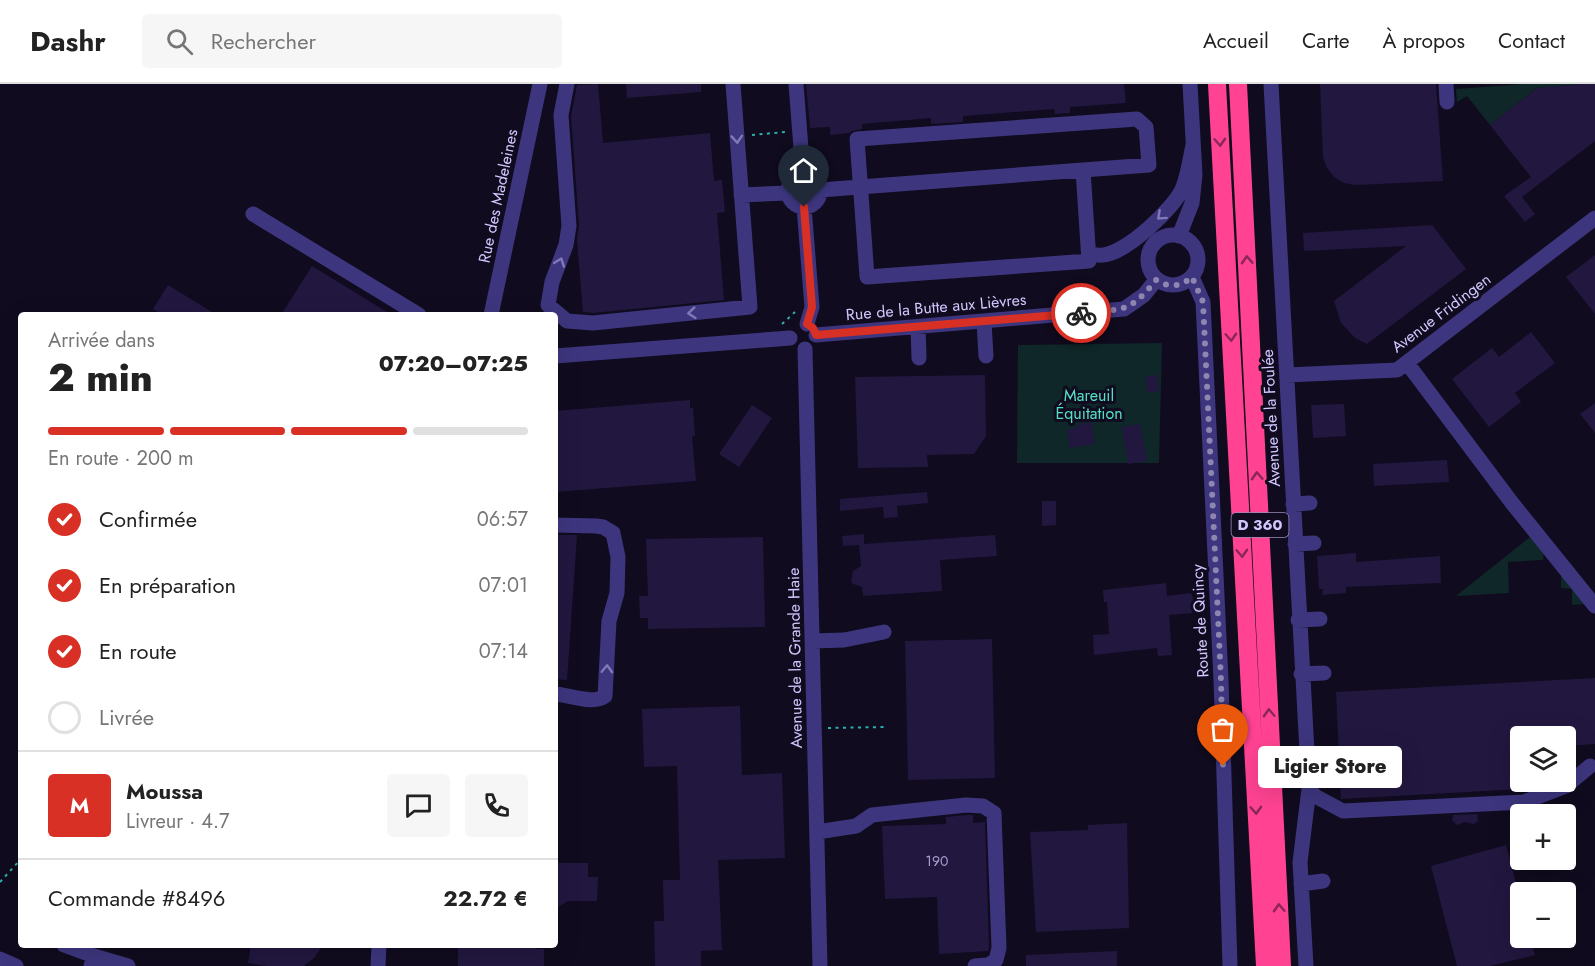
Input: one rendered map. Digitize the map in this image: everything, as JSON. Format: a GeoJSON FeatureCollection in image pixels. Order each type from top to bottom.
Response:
{"type":"FeatureCollection","features":[{"type":"Feature","properties":{"kind":"highway","name":"D 360"},"geometry":{"type":"LineString","coordinates":[[1217,84],[1264,966]]}},
{"type":"Feature","properties":{"kind":"highway","name":"D 360"},"geometry":{"type":"LineString","coordinates":[[1238,84],[1282,966]]}},
{"type":"Feature","properties":{"kind":"street","name":"Rue des Madeleines"},"geometry":{"type":"LineString","coordinates":[[492,312],[540,84]]}},
{"type":"Feature","properties":{"kind":"street"},"geometry":{"type":"LineString","coordinates":[[556,312],[548,305],[552,282],[566,244],[569,226],[561,115],[567,84]]}},
{"type":"Feature","properties":{"kind":"street"},"geometry":{"type":"LineString","coordinates":[[558,313],[567,321],[593,323],[750,307],[733,84]]}},
{"type":"Feature","properties":{"kind":"street"},"geometry":{"type":"LineString","coordinates":[[796,84],[803,174]]}},
{"type":"Feature","properties":{"kind":"street"},"geometry":{"type":"LineString","coordinates":[[1179,236],[1192,203],[1195,175],[1190,84]]}},
{"type":"Feature","properties":{"kind":"street","name":"Avenue de la Foulée"},"geometry":{"type":"LineString","coordinates":[[1270,84],[1283,208],[1287,375],[1298,620],[1309,789],[1302,840],[1301,884],[1306,966]]}},
{"type":"Feature","properties":{"kind":"street"},"geometry":{"type":"LineString","coordinates":[[1446,84],[1447,102]]}},
{"type":"Feature","properties":{"kind":"street"},"geometry":{"type":"LineString","coordinates":[[820,190],[860,187],[1083,170],[1149,165],[1146,127],[1137,119],[857,139],[860,187],[867,277],[1089,261],[1083,170]]}},
{"type":"Feature","properties":{"kind":"street"},"geometry":{"type":"LineString","coordinates":[[1089,253],[1104,255],[1120,249],[1134,240],[1168,209],[1183,189],[1193,145]]}},
{"type":"Feature","properties":{"kind":"street"},"geometry":{"type":"LineString","coordinates":[[803,174],[816,180],[820,190],[814,204],[804,207],[791,201],[787,193],[791,180],[803,174]]}},
{"type":"Feature","properties":{"kind":"street"},"geometry":{"type":"LineString","coordinates":[[741,195],[787,193]]}},
{"type":"Feature","properties":{"kind":"street"},"geometry":{"type":"LineString","coordinates":[[790,338],[794,345],[805,349],[812,346],[812,307],[804,207]]}},
{"type":"Feature","properties":{"kind":"street"},"geometry":{"type":"LineString","coordinates":[[253,214],[413,312]]}},
{"type":"Feature","properties":{"kind":"street","name":"Avenue Fridingen"},"geometry":{"type":"LineString","coordinates":[[1287,375],[1368,377],[1397,370],[1595,218]]}},
{"type":"Feature","properties":{"kind":"street"},"geometry":{"type":"LineString","coordinates":[[1171,235],[1187,239],[1197,253],[1198,261],[1192,277],[1179,285],[1171,286],[1156,280],[1148,265],[1150,249],[1155,242],[1171,235]]}},
{"type":"Feature","properties":{"kind":"street","name":"Route de Quincy"},"geometry":{"type":"LineString","coordinates":[[1192,277],[1203,302],[1221,680],[1230,966]]}},
{"type":"Feature","properties":{"kind":"street","name":"Rue de la Butte aux Lièvres"},"geometry":{"type":"LineString","coordinates":[[811,330],[918,327],[1124,309],[1139,299],[1156,280]]}},
{"type":"Feature","properties":{"kind":"street"},"geometry":{"type":"LineString","coordinates":[[984,322],[986,356]]}},
{"type":"Feature","properties":{"kind":"street"},"geometry":{"type":"LineString","coordinates":[[790,338],[798,324],[811,330]]}},
{"type":"Feature","properties":{"kind":"street"},"geometry":{"type":"LineString","coordinates":[[918,327],[919,358]]}},
{"type":"Feature","properties":{"kind":"street"},"geometry":{"type":"LineString","coordinates":[[558,356],[790,338]]}},
{"type":"Feature","properties":{"kind":"street","name":"Avenue de la Grande Haie"},"geometry":{"type":"LineString","coordinates":[[805,349],[820,966]]}},
{"type":"Feature","properties":{"kind":"street"},"geometry":{"type":"LineString","coordinates":[[1407,363],[1449,426],[1492,473],[1535,527],[1556,559],[1576,577],[1594,606]]}},
{"type":"Feature","properties":{"kind":"street"},"geometry":{"type":"LineString","coordinates":[[1293,504],[1310,503]]}},
{"type":"Feature","properties":{"kind":"street"},"geometry":{"type":"LineString","coordinates":[[558,525],[603,527],[613,533],[618,557],[617,593],[609,621],[605,696],[600,700],[590,701],[558,694]]}},
{"type":"Feature","properties":{"kind":"street"},"geometry":{"type":"LineString","coordinates":[[1295,544],[1314,543]]}},
{"type":"Feature","properties":{"kind":"street"},"geometry":{"type":"LineString","coordinates":[[1298,620],[1320,619]]}},
{"type":"Feature","properties":{"kind":"street"},"geometry":{"type":"LineString","coordinates":[[813,641],[844,640],[884,632]]}},
{"type":"Feature","properties":{"kind":"street"},"geometry":{"type":"LineString","coordinates":[[1301,674],[1324,673]]}},
{"type":"Feature","properties":{"kind":"street"},"geometry":{"type":"LineString","coordinates":[[1309,789],[1315,796],[1342,811],[1524,802],[1566,786],[1590,766]]}},
{"type":"Feature","properties":{"kind":"street"},"geometry":{"type":"LineString","coordinates":[[817,832],[856,825],[872,815],[966,805],[983,806],[994,813],[999,948],[996,960],[988,966],[975,966]]}},
{"type":"Feature","properties":{"kind":"street"},"geometry":{"type":"LineString","coordinates":[[1301,884],[1323,881]]}},
{"type":"Feature","properties":{"kind":"street"},"geometry":{"type":"LineString","coordinates":[[69,948],[92,961],[128,966]]}},
{"type":"Feature","properties":{"kind":"street"},"geometry":{"type":"LineString","coordinates":[[378,966],[379,948]]}},
{"type":"Feature","properties":{"kind":"street"},"geometry":{"type":"LineString","coordinates":[[0,959],[16,966]]}},
{"type":"Feature","properties":{"kind":"street"},"geometry":{"type":"LineString","coordinates":[[820,966],[826,966]]}},
{"type":"Feature","properties":{"kind":"path"},"geometry":{"type":"LineString","coordinates":[[737,136],[799,131]]}},
{"type":"Feature","properties":{"kind":"path"},"geometry":{"type":"LineString","coordinates":[[825,728],[887,727]]}},
{"type":"Feature","properties":{"kind":"path"},"geometry":{"type":"LineString","coordinates":[[0,882],[18,862]]}},
{"type":"Feature","properties":{"kind":"green space"},"geometry":{"type":"Polygon","coordinates":[[[1524,84],[1583,84],[1537,88],[1490,125],[1467,96],[1457,102],[1456,89],[1524,84]]]}},
{"type":"Feature","properties":{"kind":"green space","name":"Mareuil Équitation"},"geometry":{"type":"Polygon","coordinates":[[[1162,343],[1159,463],[1017,463],[1018,345],[1162,343]]]}},
{"type":"Feature","properties":{"kind":"green space"},"geometry":{"type":"Polygon","coordinates":[[[1530,537],[1542,550],[1543,560],[1508,562],[1509,593],[1456,596],[1530,537]]]}},
{"type":"Feature","properties":{"kind":"green space"},"geometry":{"type":"Polygon","coordinates":[[[1561,575],[1586,604],[1572,605],[1572,589],[1561,588],[1561,575]]]}},
{"type":"Feature","properties":{"kind":"building"},"geometry":{"type":"Polygon","coordinates":[[[598,84],[603,143],[710,133],[714,181],[722,180],[725,212],[717,213],[724,300],[593,313],[583,312],[571,116],[577,85],[598,84]]]}},
{"type":"Feature","properties":{"kind":"building"},"geometry":{"type":"Polygon","coordinates":[[[626,84],[701,84],[701,92],[627,98],[626,84]]]}},
{"type":"Feature","properties":{"kind":"building"},"geometry":{"type":"Polygon","coordinates":[[[806,84],[1124,84],[1126,103],[1070,107],[1070,113],[1055,114],[1054,109],[963,116],[963,122],[931,124],[931,118],[862,124],[862,129],[830,135],[830,127],[810,128],[806,84]]]}},
{"type":"Feature","properties":{"kind":"building"},"geometry":{"type":"Polygon","coordinates":[[[1320,84],[1436,84],[1443,181],[1356,185],[1344,183],[1334,177],[1323,157],[1320,84]]]}},
{"type":"Feature","properties":{"kind":"building"},"geometry":{"type":"Polygon","coordinates":[[[1595,84],[1595,141],[1522,197],[1535,214],[1525,222],[1504,196],[1531,177],[1490,125],[1537,88],[1595,84]]]}},
{"type":"Feature","properties":{"kind":"building"},"geometry":{"type":"Polygon","coordinates":[[[1432,225],[1466,269],[1367,344],[1355,338],[1341,323],[1334,301],[1406,246],[1304,251],[1303,233],[1432,225]]]}},
{"type":"Feature","properties":{"kind":"building"},"geometry":{"type":"Polygon","coordinates":[[[1595,255],[1595,314],[1566,277],[1595,255]]]}},
{"type":"Feature","properties":{"kind":"building"},"geometry":{"type":"Polygon","coordinates":[[[312,266],[387,312],[283,312],[312,266]]]}},
{"type":"Feature","properties":{"kind":"building"},"geometry":{"type":"Polygon","coordinates":[[[168,285],[212,312],[158,312],[153,309],[168,285]]]}},
{"type":"Feature","properties":{"kind":"building"},"geometry":{"type":"Polygon","coordinates":[[[1531,332],[1555,363],[1515,393],[1521,402],[1489,427],[1452,379],[1492,348],[1499,357],[1531,332]]]}},
{"type":"Feature","properties":{"kind":"building"},"geometry":{"type":"Polygon","coordinates":[[[985,375],[986,436],[974,454],[927,455],[928,467],[858,468],[855,377],[985,375]]]}},
{"type":"Feature","properties":{"kind":"building"},"geometry":{"type":"Polygon","coordinates":[[[1157,375],[1159,391],[1147,392],[1146,376],[1157,375]]]}},
{"type":"Feature","properties":{"kind":"building"},"geometry":{"type":"Polygon","coordinates":[[[690,400],[690,408],[693,408],[695,436],[692,436],[696,481],[558,492],[558,411],[690,400]]]}},
{"type":"Feature","properties":{"kind":"building"},"geometry":{"type":"Polygon","coordinates":[[[1595,403],[1595,433],[1580,414],[1595,403]]]}},
{"type":"Feature","properties":{"kind":"building"},"geometry":{"type":"Polygon","coordinates":[[[1344,404],[1346,436],[1313,438],[1311,405],[1344,404]]]}},
{"type":"Feature","properties":{"kind":"building"},"geometry":{"type":"Polygon","coordinates":[[[752,405],[772,418],[739,467],[719,454],[752,405]]]}},
{"type":"Feature","properties":{"kind":"building"},"geometry":{"type":"Polygon","coordinates":[[[1091,422],[1095,444],[1070,448],[1067,430],[1079,427],[1078,424],[1091,422]]]}},
{"type":"Feature","properties":{"kind":"building"},"geometry":{"type":"Polygon","coordinates":[[[1140,424],[1147,461],[1128,464],[1122,427],[1140,424]]]}},
{"type":"Feature","properties":{"kind":"building"},"geometry":{"type":"Polygon","coordinates":[[[1447,460],[1449,482],[1374,486],[1373,464],[1447,460]]]}},
{"type":"Feature","properties":{"kind":"building"},"geometry":{"type":"Polygon","coordinates":[[[927,492],[928,503],[897,506],[898,517],[884,518],[883,507],[840,511],[840,499],[927,492]]]}},
{"type":"Feature","properties":{"kind":"building"},"geometry":{"type":"Polygon","coordinates":[[[1042,501],[1056,501],[1056,525],[1042,526],[1042,501]]]}},
{"type":"Feature","properties":{"kind":"building"},"geometry":{"type":"Polygon","coordinates":[[[864,534],[864,544],[995,535],[997,556],[940,560],[942,591],[863,596],[862,587],[851,581],[853,571],[861,566],[859,545],[843,546],[842,536],[864,534]]]}},
{"type":"Feature","properties":{"kind":"building"},"geometry":{"type":"Polygon","coordinates":[[[558,535],[577,535],[567,680],[558,679],[558,535]]]}},
{"type":"Feature","properties":{"kind":"building"},"geometry":{"type":"Polygon","coordinates":[[[763,537],[765,627],[648,629],[648,618],[640,618],[639,596],[648,596],[646,539],[763,537]]]}},
{"type":"Feature","properties":{"kind":"building"},"geometry":{"type":"Polygon","coordinates":[[[1356,553],[1356,562],[1440,556],[1441,583],[1346,587],[1346,593],[1322,595],[1323,589],[1319,589],[1317,556],[1356,553]]]}},
{"type":"Feature","properties":{"kind":"building"},"geometry":{"type":"Polygon","coordinates":[[[1166,583],[1167,596],[1191,593],[1193,598],[1194,613],[1169,615],[1172,655],[1158,656],[1157,648],[1094,655],[1093,635],[1109,634],[1107,602],[1104,602],[1103,590],[1166,583]]]}},
{"type":"Feature","properties":{"kind":"building"},"geometry":{"type":"Polygon","coordinates":[[[992,639],[995,778],[908,780],[905,641],[992,639]]]}},
{"type":"Feature","properties":{"kind":"building"},"geometry":{"type":"Polygon","coordinates":[[[1595,678],[1595,744],[1576,745],[1576,726],[1510,726],[1510,790],[1341,799],[1336,692],[1595,678]]]}},
{"type":"Feature","properties":{"kind":"building"},"geometry":{"type":"Polygon","coordinates":[[[740,706],[742,775],[782,773],[785,858],[718,860],[722,950],[701,951],[701,966],[655,966],[654,921],[664,921],[663,880],[680,880],[677,766],[644,767],[642,709],[740,706]]]}},
{"type":"Feature","properties":{"kind":"building"},"geometry":{"type":"Polygon","coordinates":[[[1477,814],[1478,821],[1474,824],[1465,822],[1457,825],[1452,820],[1453,815],[1477,814]]]}},
{"type":"Feature","properties":{"kind":"building"},"geometry":{"type":"Polygon","coordinates":[[[973,815],[973,823],[985,822],[989,947],[988,951],[939,954],[937,897],[885,899],[882,826],[946,824],[946,817],[973,815]]]}},
{"type":"Feature","properties":{"kind":"building"},"geometry":{"type":"Polygon","coordinates":[[[1127,823],[1129,928],[1036,932],[1030,832],[1088,830],[1088,825],[1127,823]]]}},
{"type":"Feature","properties":{"kind":"building"},"geometry":{"type":"Polygon","coordinates":[[[1506,845],[1510,870],[1513,870],[1516,882],[1510,882],[1510,948],[1533,948],[1535,955],[1490,966],[1457,966],[1431,866],[1506,845]]]}},
{"type":"Feature","properties":{"kind":"building"},"geometry":{"type":"Polygon","coordinates":[[[558,863],[588,863],[588,877],[598,877],[597,901],[568,901],[558,907],[558,863]]]}},
{"type":"Feature","properties":{"kind":"building"},"geometry":{"type":"Polygon","coordinates":[[[250,948],[321,948],[314,958],[304,966],[266,966],[248,963],[250,948]]]}},
{"type":"Feature","properties":{"kind":"building"},"geometry":{"type":"Polygon","coordinates":[[[458,948],[544,949],[544,966],[458,966],[458,948]]]}},
{"type":"Feature","properties":{"kind":"building"},"geometry":{"type":"Polygon","coordinates":[[[1117,951],[1117,966],[1026,966],[1026,955],[1117,951]]]}},
{"type":"Feature","properties":{"kind":"way so far"},"geometry":{"type":"LineString","coordinates":[[1081,313],[1124,309],[1144,295],[1156,280],[1171,286],[1186,282],[1192,277],[1203,302],[1223,766]]}},
{"type":"Feature","properties":{"kind":"place","name":"Ligier Store"},"geometry":{"type":"Point","coordinates":[1223,766]}},
{"type":"Feature","properties":{"kind":"route"},"geometry":{"type":"LineString","coordinates":[[804,207],[812,307],[807,324],[813,328],[816,335],[1081,313]]}}]}
